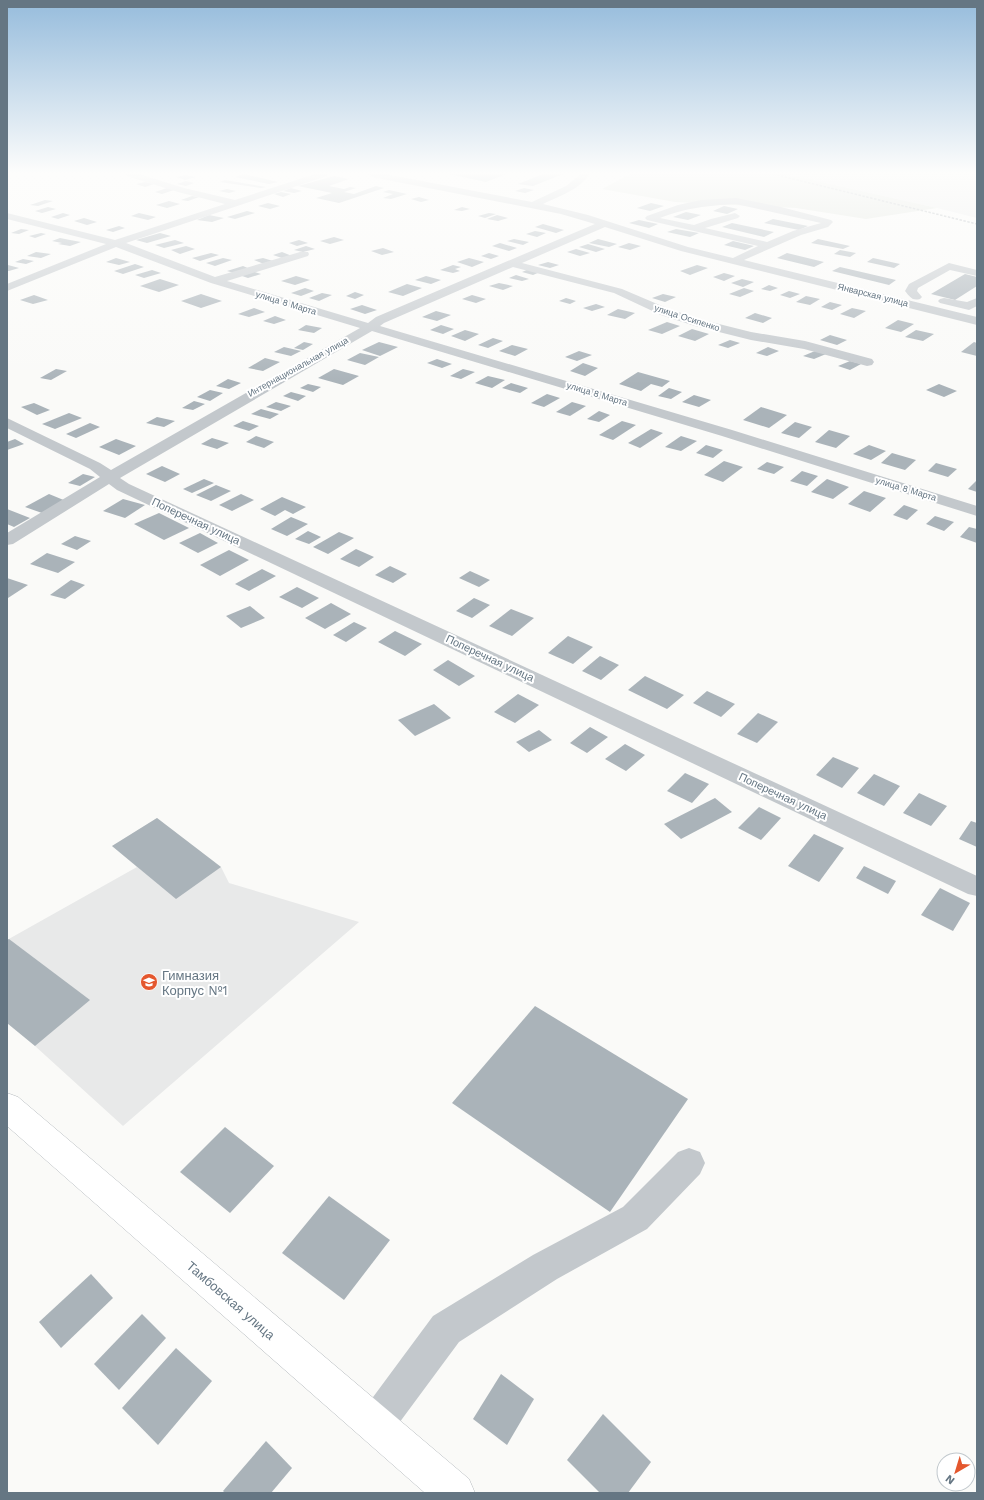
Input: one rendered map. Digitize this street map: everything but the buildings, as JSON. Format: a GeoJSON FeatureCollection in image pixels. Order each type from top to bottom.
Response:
{"type":"FeatureCollection","features":[{"type":"Feature","properties":{"kind":"main road","name":"Тамбовская улица"},"geometry":{"type":"LineString","coordinates":[[7,1107],[455,1493]]}},
{"type":"Feature","properties":{"kind":"street"},"geometry":{"type":"LineString","coordinates":[[7,288],[114,244]]}},
{"type":"Feature","properties":{"kind":"street","name":"улица 8 Марта"},"geometry":{"type":"LineString","coordinates":[[119,244],[215,280],[285,303],[369,328],[448,349],[977,511]]}},
{"type":"Feature","properties":{"kind":"street","name":"Интернациональная улица"},"geometry":{"type":"LineString","coordinates":[[7,540],[253,392],[369,328],[380,320],[557,244]]}},
{"type":"Feature","properties":{"kind":"street","name":"Январская улица"},"geometry":{"type":"LineString","coordinates":[[670,244],[977,321]]}},
{"type":"Feature","properties":{"kind":"street"},"geometry":{"type":"LineString","coordinates":[[760,244],[769,246]]}},
{"type":"Feature","properties":{"kind":"street"},"geometry":{"type":"LineString","coordinates":[[734,261],[773,244]]}},
{"type":"Feature","properties":{"kind":"street"},"geometry":{"type":"LineString","coordinates":[[215,280],[304,254]]}},
{"type":"Feature","properties":{"kind":"street","name":"улица Осипенко"},"geometry":{"type":"LineString","coordinates":[[511,264],[618,291],[665,312],[699,324],[751,336],[804,345],[867,362]]}},
{"type":"Feature","properties":{"kind":"street"},"geometry":{"type":"LineString","coordinates":[[916,297],[911,291],[913,286],[949,266],[977,273]]}},
{"type":"Feature","properties":{"kind":"street"},"geometry":{"type":"LineString","coordinates":[[905,303],[916,297],[969,306],[977,301]]}},
{"type":"Feature","properties":{"kind":"street","name":"Поперечная улица"},"geometry":{"type":"LineString","coordinates":[[7,422],[95,466],[123,487],[977,887]]}},
{"type":"Feature","properties":{"kind":"street"},"geometry":{"type":"LineString","coordinates":[[376,1425],[446,1329],[545,1267],[635,1218],[689,1162]]}},
{"type":"Feature","properties":{"kind":"shaded area","name":"Гимназия Корпус №1"},"geometry":{"type":"Polygon","coordinates":[[[157,818],[221,867],[229,883],[359,922],[123,1126],[35,1046],[7,1023],[7,940],[137,867],[112,846],[157,818]]]}},
{"type":"Feature","properties":{"kind":"place","name":"Гимназия Корпус №1"},"geometry":{"type":"Point","coordinates":[149,982]}}]}
